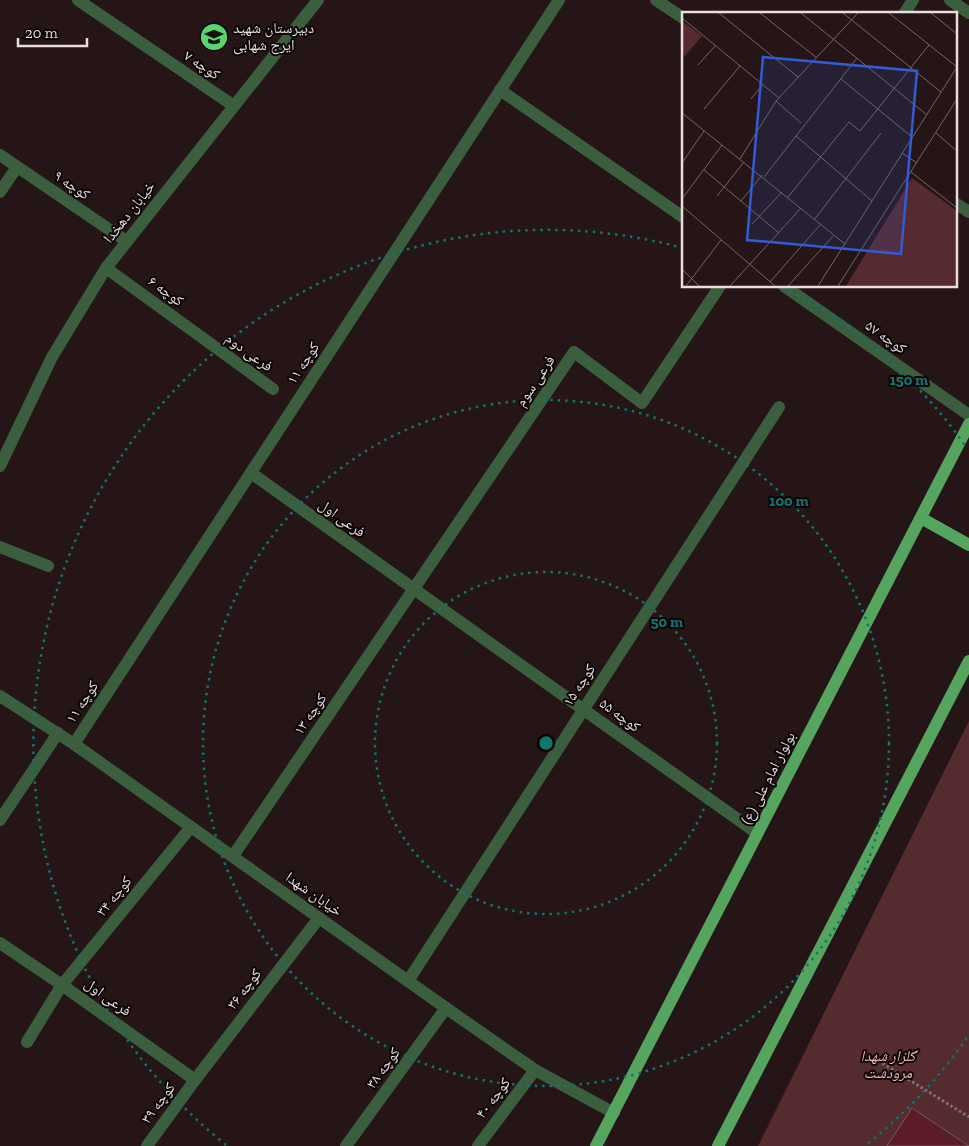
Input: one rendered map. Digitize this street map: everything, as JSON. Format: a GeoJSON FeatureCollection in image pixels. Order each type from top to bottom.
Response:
{"type":"FeatureCollection","features":[{"type":"Feature","properties":{"kind":"main road","name":"بولوار امام علی (ع)"},"geometry":{"type":"LineString","coordinates":[[596,1146],[969,424]]}},
{"type":"Feature","properties":{"kind":"main road"},"geometry":{"type":"LineString","coordinates":[[921,518],[969,545]]}},
{"type":"Feature","properties":{"kind":"main road"},"geometry":{"type":"LineString","coordinates":[[718,1146],[969,661]]}},
{"type":"Feature","properties":{"kind":"street","name":"کوچه ۷"},"geometry":{"type":"LineString","coordinates":[[78,0],[234,106]]}},
{"type":"Feature","properties":{"kind":"street","name":"خیابان دهخدا"},"geometry":{"type":"LineString","coordinates":[[0,466],[52,357],[106,268],[318,0]]}},
{"type":"Feature","properties":{"kind":"street","name":"کوچه ۱۱"},"geometry":{"type":"LineString","coordinates":[[74,744],[559,0]]}},
{"type":"Feature","properties":{"kind":"street"},"geometry":{"type":"LineString","coordinates":[[656,0],[682,17]]}},
{"type":"Feature","properties":{"kind":"street"},"geometry":{"type":"LineString","coordinates":[[905,12],[913,0]]}},
{"type":"Feature","properties":{"kind":"street"},"geometry":{"type":"LineString","coordinates":[[950,0],[969,13]]}},
{"type":"Feature","properties":{"kind":"street"},"geometry":{"type":"LineString","coordinates":[[500,90],[682,215]]}},
{"type":"Feature","properties":{"kind":"street","name":"کوچه ۹"},"geometry":{"type":"LineString","coordinates":[[0,155],[126,241]]}},
{"type":"Feature","properties":{"kind":"street"},"geometry":{"type":"LineString","coordinates":[[0,192],[17,166]]}},
{"type":"Feature","properties":{"kind":"street"},"geometry":{"type":"LineString","coordinates":[[956,204],[969,212]]}},
{"type":"Feature","properties":{"kind":"street","name":"کوچه ۶"},"geometry":{"type":"LineString","coordinates":[[106,268],[207,341]]}},
{"type":"Feature","properties":{"kind":"street","name":"فرعی سوم"},"geometry":{"type":"LineString","coordinates":[[414,589],[574,352],[642,403],[719,288]]}},
{"type":"Feature","properties":{"kind":"street","name":"کوچه ۵۷"},"geometry":{"type":"LineString","coordinates":[[787,288],[969,414]]}},
{"type":"Feature","properties":{"kind":"street","name":"فرعی دوم"},"geometry":{"type":"LineString","coordinates":[[207,341],[273,390]]}},
{"type":"Feature","properties":{"kind":"street","name":"کوچه ۱۵"},"geometry":{"type":"LineString","coordinates":[[408,981],[779,407]]}},
{"type":"Feature","properties":{"kind":"street","name":"فرعی اول"},"geometry":{"type":"LineString","coordinates":[[251,473],[414,589]]}},
{"type":"Feature","properties":{"kind":"street"},"geometry":{"type":"LineString","coordinates":[[0,546],[48,566]]}},
{"type":"Feature","properties":{"kind":"street","name":"کوچه ۵۵"},"geometry":{"type":"LineString","coordinates":[[414,589],[757,834]]}},
{"type":"Feature","properties":{"kind":"street","name":"کوچه ۱۳"},"geometry":{"type":"LineString","coordinates":[[233,856],[414,589]]}},
{"type":"Feature","properties":{"kind":"street","name":"خیابان شهدا"},"geometry":{"type":"LineString","coordinates":[[0,696],[74,744],[535,1070],[614,1113]]}},
{"type":"Feature","properties":{"kind":"street"},"geometry":{"type":"LineString","coordinates":[[0,820],[58,733]]}},
{"type":"Feature","properties":{"kind":"street","name":"کوچه ۳۴"},"geometry":{"type":"LineString","coordinates":[[27,1042],[62,985],[191,827]]}},
{"type":"Feature","properties":{"kind":"street","name":"کوچه ۳۶"},"geometry":{"type":"LineString","coordinates":[[195,1080],[319,918]]}},
{"type":"Feature","properties":{"kind":"street","name":"فرعی اول"},"geometry":{"type":"LineString","coordinates":[[0,943],[195,1080]]}},
{"type":"Feature","properties":{"kind":"street","name":"کوچه ۳۸"},"geometry":{"type":"LineString","coordinates":[[346,1146],[446,1008]]}},
{"type":"Feature","properties":{"kind":"street","name":"کوچه ۴۰"},"geometry":{"type":"LineString","coordinates":[[478,1146],[535,1070]]}},
{"type":"Feature","properties":{"kind":"street","name":"کوچه ۳۹"},"geometry":{"type":"LineString","coordinates":[[147,1146],[195,1080]]}},
{"type":"Feature","properties":{"kind":"path"},"geometry":{"type":"LineString","coordinates":[[874,1058],[969,1117]]}},
{"type":"Feature","properties":{"kind":"green space","name":"گلزار شهدا مرودشت"},"geometry":{"type":"Polygon","coordinates":[[[969,721],[969,1146],[758,1146],[969,721]]]}},
{"type":"Feature","properties":{"kind":"building"},"geometry":{"type":"Polygon","coordinates":[[[912,1108],[969,1146],[887,1146],[912,1108]]]}},
{"type":"Feature","properties":{"kind":"place","name":"دبیرستان شهید ایرج شهابی"},"geometry":{"type":"Point","coordinates":[214,37]}}]}
